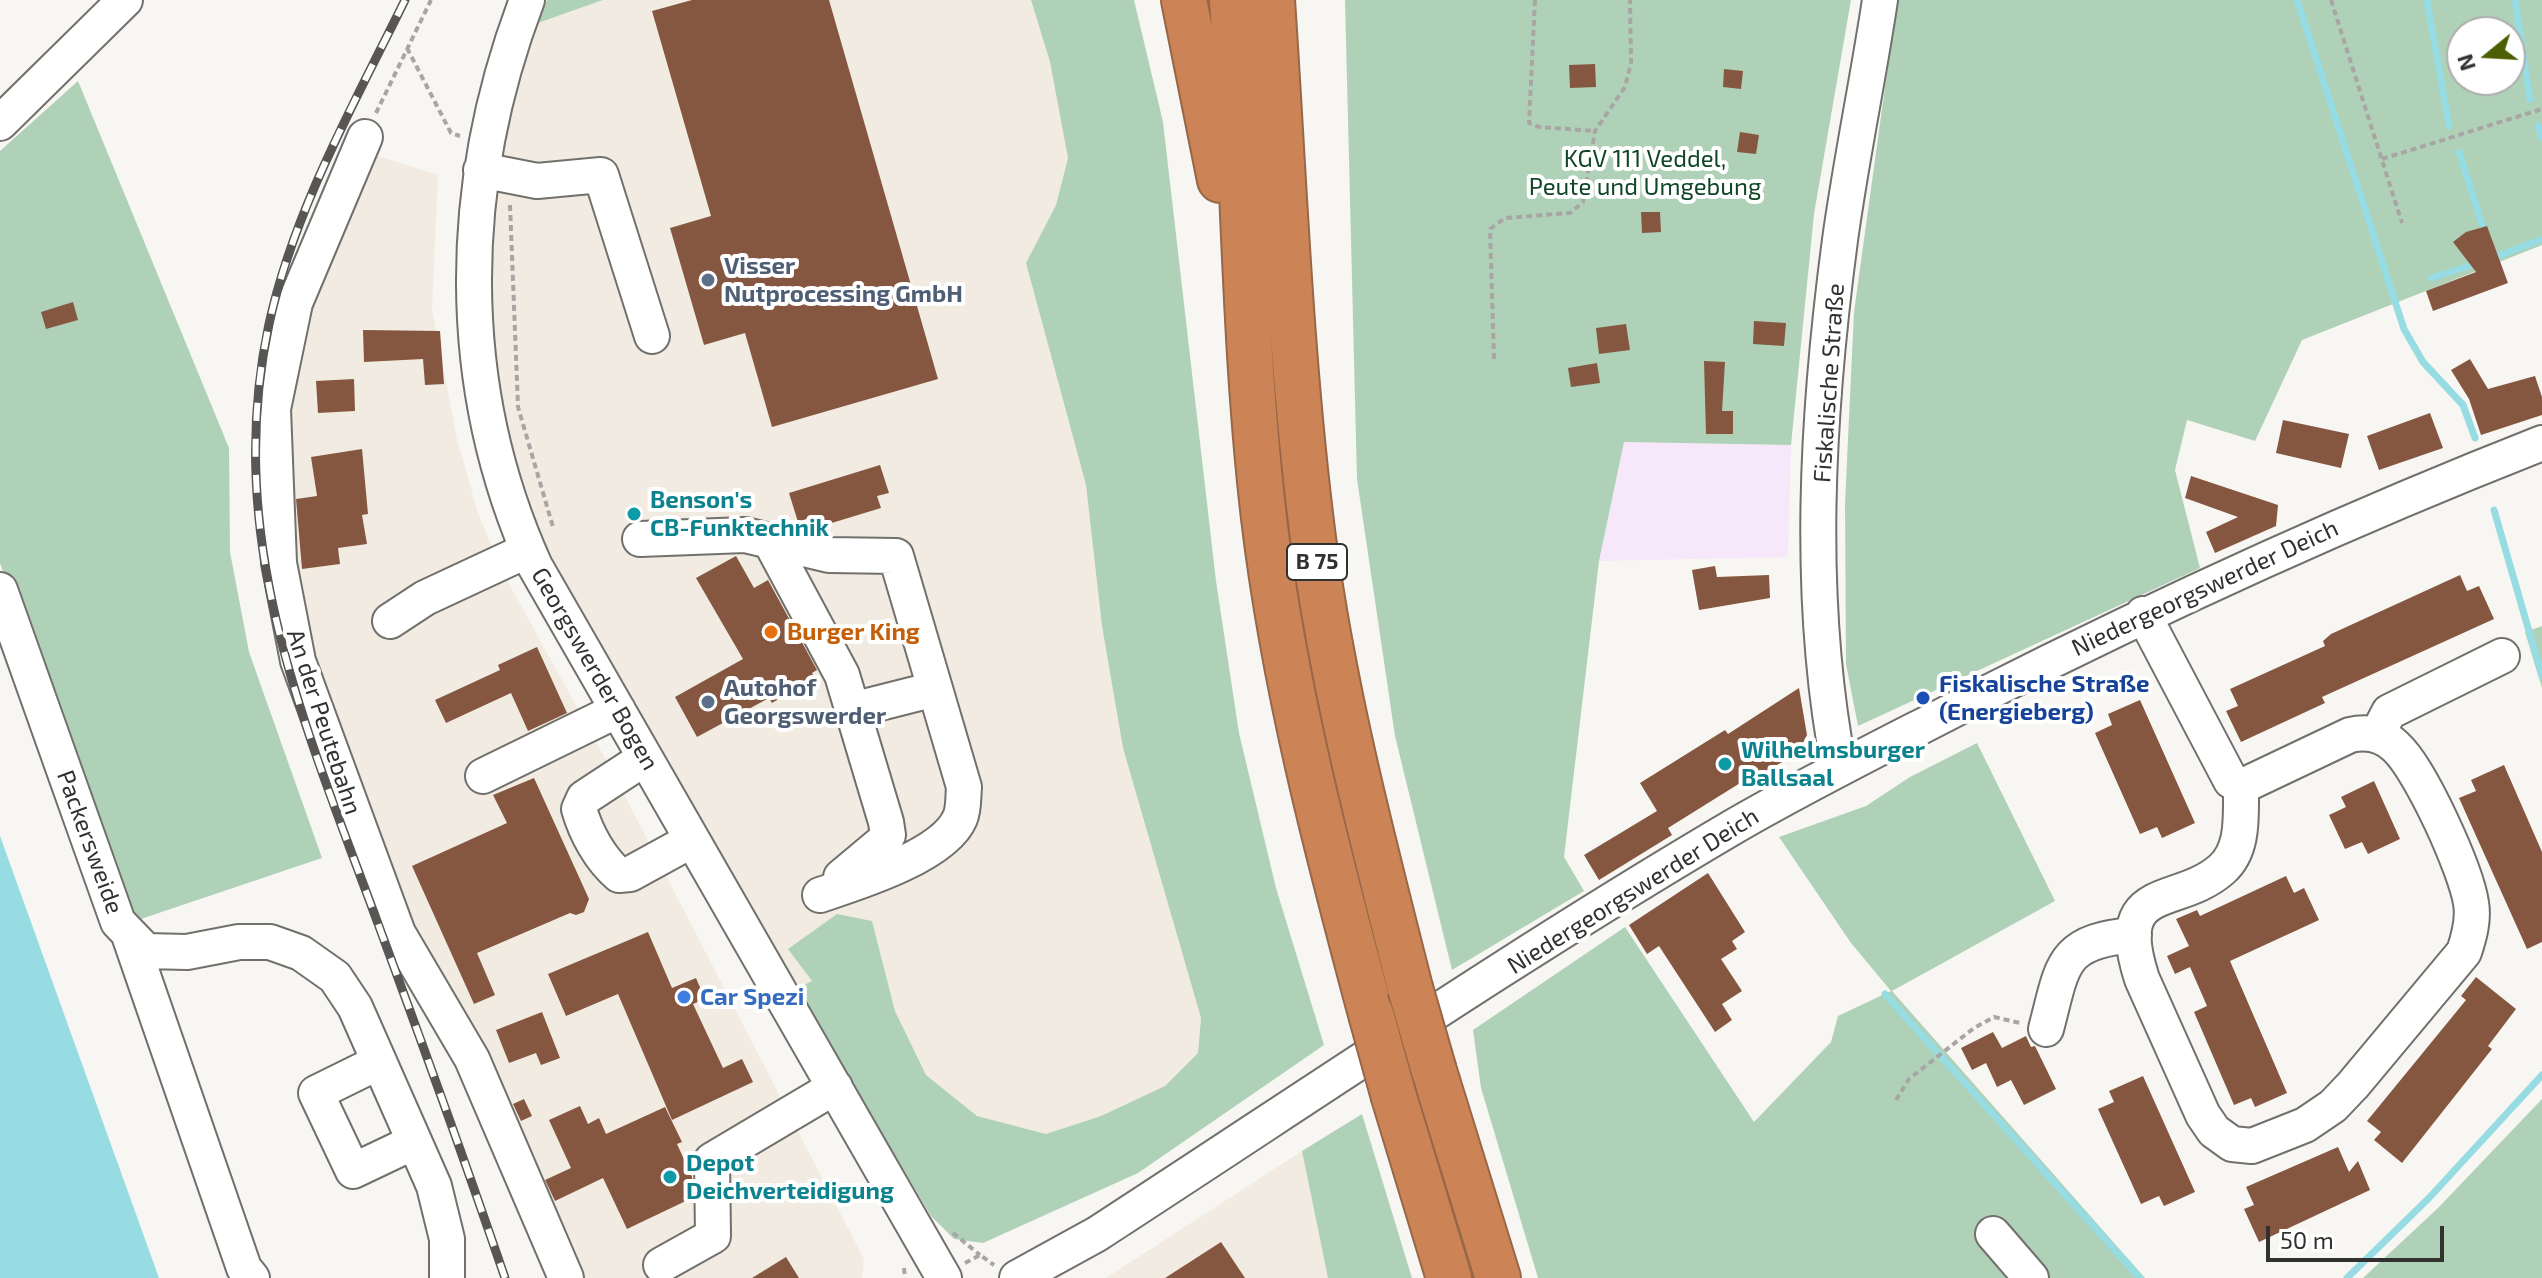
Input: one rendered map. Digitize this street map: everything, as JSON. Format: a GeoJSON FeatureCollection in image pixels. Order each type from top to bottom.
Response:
{"type":"FeatureCollection","features":[{"type":"Feature","properties":{"kind":"highway","name":"B 75"},"geometry":{"type":"LineString","coordinates":[[1184,0],[1215,147],[1252,392]]}},
{"type":"Feature","properties":{"kind":"highway","name":"B 75"},"geometry":{"type":"LineString","coordinates":[[1232,0],[1252,392],[1264,518],[1300,738],[1371,1014],[1449,1278]]}},
{"type":"Feature","properties":{"kind":"highway"},"geometry":{"type":"LineString","coordinates":[[1272,0],[1280,128]]}},
{"type":"Feature","properties":{"kind":"highway"},"geometry":{"type":"LineString","coordinates":[[1280,128],[1287,0]]}},
{"type":"Feature","properties":{"kind":"highway","name":"B 75"},"geometry":{"type":"LineString","coordinates":[[1280,128],[1303,449],[1317,565],[1349,742],[1410,988],[1498,1278]]}},
{"type":"Feature","properties":{"kind":"street"},"geometry":{"type":"LineString","coordinates":[[0,123],[125,0]]}},
{"type":"Feature","properties":{"kind":"street","name":"Georgswerder Bogen"},"geometry":{"type":"LineString","coordinates":[[527,0],[505,63],[496,173],[474,255],[475,332],[481,394],[505,491],[542,543],[618,710],[692,840],[835,1087],[956,1270]]}},
{"type":"Feature","properties":{"kind":"street","name":"Fiskalische Straße"},"geometry":{"type":"LineString","coordinates":[[1839,768],[1826,702],[1821,633],[1823,458],[1828,356],[1841,240],[1880,0]]}},
{"type":"Feature","properties":{"kind":"street","name":"An der Peutebahn"},"geometry":{"type":"LineString","coordinates":[[365,137],[295,303],[285,348],[273,409],[279,563],[298,661],[398,933],[472,1059],[566,1278]]}},
{"type":"Feature","properties":{"kind":"street"},"geometry":{"type":"LineString","coordinates":[[496,173],[537,181],[601,175],[652,336]]}},
{"type":"Feature","properties":{"kind":"street","name":"Niedergeorgswerder Deich"},"geometry":{"type":"LineString","coordinates":[[1006,1272],[1097,1234],[1595,912],[1734,826],[1839,768],[2143,614],[2392,502],[2542,443]]}},
{"type":"Feature","properties":{"kind":"street"},"geometry":{"type":"LineString","coordinates":[[640,539],[745,535],[829,555],[896,556],[964,787],[961,817],[935,844],[874,876],[820,895],[888,835],[842,675],[770,541]]}},
{"type":"Feature","properties":{"kind":"street"},"geometry":{"type":"LineString","coordinates":[[390,621],[425,598],[542,543]]}},
{"type":"Feature","properties":{"kind":"street","name":"Packersweide"},"geometry":{"type":"LineString","coordinates":[[0,590],[118,922],[130,938],[146,951],[163,954],[270,942],[301,953],[335,977],[355,1007],[443,1211],[447,1278]]}},
{"type":"Feature","properties":{"kind":"street"},"geometry":{"type":"LineString","coordinates":[[2143,614],[2241,787],[2239,834],[2229,861],[2211,876],[2153,900],[2139,914],[2134,935],[2135,957],[2171,1049],[2214,1131],[2232,1144],[2252,1146],[2305,1125],[2333,1106],[2464,952],[2471,931],[2472,906],[2465,881],[2425,792],[2400,751],[2377,735],[2350,735],[2241,787]]}},
{"type":"Feature","properties":{"kind":"street"},"geometry":{"type":"LineString","coordinates":[[2377,735],[2389,712],[2502,656]]}},
{"type":"Feature","properties":{"kind":"street"},"geometry":{"type":"LineString","coordinates":[[852,710],[935,689]]}},
{"type":"Feature","properties":{"kind":"street"},"geometry":{"type":"LineString","coordinates":[[483,776],[618,710]]}},
{"type":"Feature","properties":{"kind":"street"},"geometry":{"type":"LineString","coordinates":[[645,758],[584,798],[579,809],[583,823],[608,866],[619,875],[630,874],[692,840]]}},
{"type":"Feature","properties":{"kind":"street"},"geometry":{"type":"LineString","coordinates":[[2046,1029],[2062,971],[2078,950],[2098,938],[2134,935]]}},
{"type":"Feature","properties":{"kind":"street"},"geometry":{"type":"LineString","coordinates":[[130,938],[244,1268],[252,1278]]}},
{"type":"Feature","properties":{"kind":"street"},"geometry":{"type":"LineString","coordinates":[[379,1062],[316,1093],[353,1171],[414,1142]]}},
{"type":"Feature","properties":{"kind":"street"},"geometry":{"type":"LineString","coordinates":[[661,1265],[713,1236],[712,1160],[835,1087]]}},
{"type":"Feature","properties":{"kind":"street"},"geometry":{"type":"LineString","coordinates":[[1993,1234],[2031,1278]]}},
{"type":"Feature","properties":{"kind":"path"},"geometry":{"type":"LineString","coordinates":[[365,137],[431,0]]}},
{"type":"Feature","properties":{"kind":"path"},"geometry":{"type":"LineString","coordinates":[[1535,0],[1529,123],[1539,127],[1595,131]]}},
{"type":"Feature","properties":{"kind":"path"},"geometry":{"type":"LineString","coordinates":[[1494,359],[1490,229],[1505,218],[1570,213],[1583,202],[1595,131],[1625,87],[1631,63],[1630,0]]}},
{"type":"Feature","properties":{"kind":"path"},"geometry":{"type":"LineString","coordinates":[[2331,0],[2402,223]]}},
{"type":"Feature","properties":{"kind":"path"},"geometry":{"type":"LineString","coordinates":[[407,48],[451,133],[458,136]]}},
{"type":"Feature","properties":{"kind":"path"},"geometry":{"type":"LineString","coordinates":[[2382,159],[2542,109]]}},
{"type":"Feature","properties":{"kind":"path"},"geometry":{"type":"LineString","coordinates":[[496,173],[509,215],[518,407],[542,543]]}},
{"type":"Feature","properties":{"kind":"path"},"geometry":{"type":"LineString","coordinates":[[1896,1100],[1909,1079],[1945,1048],[1994,1017],[2046,1029]]}},
{"type":"Feature","properties":{"kind":"path"},"geometry":{"type":"LineString","coordinates":[[949,1229],[1006,1272]]}},
{"type":"Feature","properties":{"kind":"path"},"geometry":{"type":"LineString","coordinates":[[956,1270],[980,1255]]}},
{"type":"Feature","properties":{"kind":"shaded area"},"geometry":{"type":"Polygon","coordinates":[[[603,0],[1031,0],[1050,62],[1068,158],[1056,205],[1026,263],[1086,485],[1102,626],[1123,748],[1201,1018],[1198,1053],[1165,1086],[1101,1116],[1046,1134],[977,1116],[926,1075],[895,1011],[872,921],[788,948],[812,981],[796,989],[535,527],[499,423],[489,287],[492,165],[530,26],[603,0]]]}},
{"type":"Feature","properties":{"kind":"shaded area"},"geometry":{"type":"Polygon","coordinates":[[[366,152],[438,175],[432,309],[457,439],[478,513],[502,571],[611,769],[864,1259],[862,1278],[572,1278],[403,922],[308,660],[285,562],[286,414],[305,307],[366,152]]]}},
{"type":"Feature","properties":{"kind":"shaded area"},"geometry":{"type":"Polygon","coordinates":[[[1624,442],[1791,445],[1788,557],[1599,561],[1624,442]]]}},
{"type":"Feature","properties":{"kind":"shaded area"},"geometry":{"type":"Polygon","coordinates":[[[1302,1151],[1328,1278],[1106,1278],[1302,1151]]]}},
{"type":"Feature","properties":{"kind":"green space"},"geometry":{"type":"Polygon","coordinates":[[[547,0],[603,0],[535,24],[547,0]]]}},
{"type":"Feature","properties":{"kind":"green space"},"geometry":{"type":"Polygon","coordinates":[[[1031,0],[1134,0],[1163,122],[1216,581],[1239,733],[1276,888],[1324,1045],[1138,1173],[983,1243],[954,1239],[931,1216],[796,989],[812,981],[788,949],[837,914],[872,921],[895,1011],[926,1075],[977,1116],[1046,1134],[1101,1116],[1165,1086],[1198,1053],[1201,1018],[1123,748],[1102,626],[1086,485],[1026,263],[1056,205],[1068,158],[1050,62],[1031,0]]]}},
{"type":"Feature","properties":{"kind":"green space","name":"KGV 111 Veddel, Peute und Umgebung"},"geometry":{"type":"Polygon","coordinates":[[[1345,0],[1851,0],[1814,214],[1791,445],[1624,442],[1599,561],[1564,857],[1584,891],[1452,970],[1395,736],[1357,479],[1345,0]]]}},
{"type":"Feature","properties":{"kind":"green space"},"geometry":{"type":"Polygon","coordinates":[[[1897,0],[2542,0],[2542,245],[2302,340],[2255,441],[2187,420],[2175,470],[2200,568],[1858,726],[1846,664],[1845,503],[1854,312],[1897,0]]]}},
{"type":"Feature","properties":{"kind":"green space"},"geometry":{"type":"Polygon","coordinates":[[[78,81],[229,448],[230,552],[249,652],[322,858],[129,923],[0,563],[0,151],[78,81]]]}},
{"type":"Feature","properties":{"kind":"green space"},"geometry":{"type":"Polygon","coordinates":[[[2542,626],[2542,688],[2525,632],[2542,626]]]}},
{"type":"Feature","properties":{"kind":"green space"},"geometry":{"type":"Polygon","coordinates":[[[1977,743],[2055,901],[1892,991],[2145,1278],[1538,1278],[1481,1088],[1473,1030],[1625,927],[1754,1122],[1831,1042],[1838,1016],[1891,991],[1851,943],[1779,837],[1866,806],[1910,777],[1977,743]]]}},
{"type":"Feature","properties":{"kind":"green space"},"geometry":{"type":"Polygon","coordinates":[[[2542,1099],[2542,1278],[2363,1278],[2438,1208],[2542,1099]]]}},
{"type":"Feature","properties":{"kind":"green space"},"geometry":{"type":"Polygon","coordinates":[[[1362,1114],[1412,1278],[1328,1278],[1302,1151],[1362,1114]]]}},
{"type":"Feature","properties":{"kind":"water"},"geometry":{"type":"Polygon","coordinates":[[[0,836],[159,1278],[0,1278],[0,836]]]}},
{"type":"Feature","properties":{"kind":"building"},"geometry":{"type":"Polygon","coordinates":[[[692,0],[829,0],[938,379],[772,427],[745,333],[704,345],[670,228],[711,216],[652,11],[692,0]]]}},
{"type":"Feature","properties":{"kind":"building"},"geometry":{"type":"Polygon","coordinates":[[[1595,64],[1596,87],[1570,88],[1569,65],[1595,64]]]}},
{"type":"Feature","properties":{"kind":"building"},"geometry":{"type":"Polygon","coordinates":[[[1724,69],[1743,71],[1741,89],[1723,87],[1724,69]]]}},
{"type":"Feature","properties":{"kind":"building"},"geometry":{"type":"Polygon","coordinates":[[[1740,132],[1759,135],[1756,154],[1737,152],[1740,132]]]}},
{"type":"Feature","properties":{"kind":"building"},"geometry":{"type":"Polygon","coordinates":[[[1641,212],[1660,212],[1661,232],[1642,233],[1641,212]]]}},
{"type":"Feature","properties":{"kind":"building"},"geometry":{"type":"Polygon","coordinates":[[[2487,226],[2508,283],[2433,311],[2426,291],[2476,272],[2453,242],[2466,232],[2487,226]]]}},
{"type":"Feature","properties":{"kind":"building"},"geometry":{"type":"Polygon","coordinates":[[[73,302],[78,320],[46,329],[41,312],[73,302]]]}},
{"type":"Feature","properties":{"kind":"building"},"geometry":{"type":"Polygon","coordinates":[[[1754,321],[1786,323],[1784,346],[1753,344],[1754,321]]]}},
{"type":"Feature","properties":{"kind":"building"},"geometry":{"type":"Polygon","coordinates":[[[1626,324],[1630,350],[1599,354],[1596,328],[1626,324]]]}},
{"type":"Feature","properties":{"kind":"building"},"geometry":{"type":"Polygon","coordinates":[[[363,330],[440,331],[444,384],[425,385],[423,359],[364,362],[363,330]]]}},
{"type":"Feature","properties":{"kind":"building"},"geometry":{"type":"Polygon","coordinates":[[[2470,359],[2488,389],[2535,376],[2542,397],[2542,415],[2481,435],[2469,399],[2451,370],[2470,359]]]}},
{"type":"Feature","properties":{"kind":"building"},"geometry":{"type":"Polygon","coordinates":[[[1704,361],[1725,362],[1722,411],[1733,411],[1733,434],[1706,434],[1704,361]]]}},
{"type":"Feature","properties":{"kind":"building"},"geometry":{"type":"Polygon","coordinates":[[[1597,363],[1600,383],[1571,387],[1568,368],[1597,363]]]}},
{"type":"Feature","properties":{"kind":"building"},"geometry":{"type":"Polygon","coordinates":[[[354,379],[355,411],[318,413],[316,381],[354,379]]]}},
{"type":"Feature","properties":{"kind":"building"},"geometry":{"type":"Polygon","coordinates":[[[2430,413],[2443,448],[2379,470],[2367,436],[2430,413]]]}},
{"type":"Feature","properties":{"kind":"building"},"geometry":{"type":"Polygon","coordinates":[[[2283,420],[2349,434],[2341,468],[2276,453],[2283,420]]]}},
{"type":"Feature","properties":{"kind":"building"},"geometry":{"type":"Polygon","coordinates":[[[362,449],[368,514],[362,515],[367,544],[338,548],[340,564],[302,569],[296,499],[317,496],[311,457],[362,449]]]}},
{"type":"Feature","properties":{"kind":"building"},"geometry":{"type":"Polygon","coordinates":[[[880,465],[889,493],[877,496],[881,508],[812,529],[809,518],[798,522],[789,493],[880,465]]]}},
{"type":"Feature","properties":{"kind":"building"},"geometry":{"type":"Polygon","coordinates":[[[2191,476],[2278,505],[2276,526],[2215,553],[2206,532],[2238,517],[2185,498],[2191,476]]]}},
{"type":"Feature","properties":{"kind":"building"},"geometry":{"type":"Polygon","coordinates":[[[736,556],[754,588],[768,580],[817,670],[812,673],[814,677],[772,703],[769,698],[697,737],[675,697],[743,659],[696,578],[736,556]]]}},
{"type":"Feature","properties":{"kind":"building"},"geometry":{"type":"Polygon","coordinates":[[[1715,566],[1717,577],[1769,575],[1770,598],[1699,610],[1692,570],[1715,566]]]}},
{"type":"Feature","properties":{"kind":"building"},"geometry":{"type":"Polygon","coordinates":[[[2460,575],[2467,591],[2479,586],[2494,619],[2322,697],[2325,703],[2241,742],[2226,711],[2238,706],[2230,689],[2325,646],[2323,641],[2331,634],[2460,575]]]}},
{"type":"Feature","properties":{"kind":"building"},"geometry":{"type":"Polygon","coordinates":[[[537,647],[567,713],[528,731],[511,693],[446,723],[435,700],[500,670],[498,665],[537,647]]]}},
{"type":"Feature","properties":{"kind":"building","name":"Wilhelmsburger Ballsaal"},"geometry":{"type":"Polygon","coordinates":[[[1799,688],[1807,735],[1798,753],[1754,778],[1753,775],[1668,828],[1672,835],[1599,880],[1584,855],[1657,811],[1640,783],[1725,730],[1728,734],[1799,688]]]}},
{"type":"Feature","properties":{"kind":"building"},"geometry":{"type":"Polygon","coordinates":[[[2140,700],[2195,823],[2162,838],[2157,827],[2140,834],[2095,733],[2112,725],[2108,714],[2140,700]]]}},
{"type":"Feature","properties":{"kind":"building"},"geometry":{"type":"Polygon","coordinates":[[[2504,765],[2542,852],[2542,942],[2527,949],[2459,798],[2476,791],[2471,780],[2504,765]]]}},
{"type":"Feature","properties":{"kind":"building"},"geometry":{"type":"Polygon","coordinates":[[[534,778],[589,899],[584,912],[576,915],[570,913],[477,953],[495,995],[474,1004],[412,866],[507,823],[493,795],[534,778]]]}},
{"type":"Feature","properties":{"kind":"building"},"geometry":{"type":"Polygon","coordinates":[[[2374,781],[2400,839],[2368,854],[2362,842],[2345,849],[2329,815],[2346,807],[2341,797],[2374,781]]]}},
{"type":"Feature","properties":{"kind":"building"},"geometry":{"type":"Polygon","coordinates":[[[1708,873],[1745,932],[1732,941],[1737,949],[1721,959],[1742,991],[1722,1004],[1732,1020],[1715,1032],[1659,946],[1647,954],[1629,925],[1708,873]]]}},
{"type":"Feature","properties":{"kind":"building"},"geometry":{"type":"Polygon","coordinates":[[[2286,876],[2294,893],[2304,888],[2319,920],[2230,961],[2287,1093],[2255,1107],[2251,1098],[2234,1105],[2194,1012],[2207,1006],[2190,967],[2175,974],[2167,956],[2189,946],[2176,919],[2197,910],[2200,916],[2286,876]]]}},
{"type":"Feature","properties":{"kind":"building"},"geometry":{"type":"Polygon","coordinates":[[[648,932],[672,988],[696,978],[705,999],[693,1004],[723,1068],[742,1059],[753,1082],[672,1120],[618,994],[566,1016],[548,974],[648,932]]]}},
{"type":"Feature","properties":{"kind":"building"},"geometry":{"type":"Polygon","coordinates":[[[2476,977],[2516,1009],[2488,1046],[2492,1049],[2402,1163],[2374,1140],[2381,1132],[2367,1121],[2466,1000],[2461,996],[2476,977]]]}},
{"type":"Feature","properties":{"kind":"building"},"geometry":{"type":"Polygon","coordinates":[[[542,1012],[560,1058],[541,1065],[536,1053],[509,1063],[496,1030],[542,1012]]]}},
{"type":"Feature","properties":{"kind":"building"},"geometry":{"type":"Polygon","coordinates":[[[1993,1032],[2002,1048],[2026,1036],[2031,1047],[2035,1046],[2056,1089],[2024,1105],[2011,1080],[1997,1087],[1986,1063],[1972,1070],[1961,1048],[1993,1032]]]}},
{"type":"Feature","properties":{"kind":"building"},"geometry":{"type":"Polygon","coordinates":[[[2143,1076],[2195,1192],[2164,1206],[2159,1196],[2141,1204],[2098,1109],[2114,1102],[2109,1091],[2143,1076]]]}},
{"type":"Feature","properties":{"kind":"building"},"geometry":{"type":"Polygon","coordinates":[[[524,1099],[532,1116],[521,1121],[513,1104],[524,1099]]]}},
{"type":"Feature","properties":{"kind":"building"},"geometry":{"type":"Polygon","coordinates":[[[580,1106],[588,1124],[599,1118],[606,1134],[665,1107],[682,1142],[677,1144],[692,1177],[692,1198],[627,1229],[603,1178],[555,1201],[545,1180],[571,1168],[549,1120],[580,1106]]]}},
{"type":"Feature","properties":{"kind":"building"},"geometry":{"type":"Polygon","coordinates":[[[2338,1147],[2349,1172],[2358,1161],[2370,1190],[2259,1242],[2244,1209],[2254,1205],[2246,1187],[2338,1147]]]}},
{"type":"Feature","properties":{"kind":"building"},"geometry":{"type":"Polygon","coordinates":[[[1221,1242],[1245,1278],[1165,1278],[1221,1242]]]}},
{"type":"Feature","properties":{"kind":"building","name":"Depot Deichverteidigung"},"geometry":{"type":"Polygon","coordinates":[[[786,1257],[799,1278],[752,1278],[786,1257]]]}},
{"type":"Feature","properties":{"kind":"waterway"},"geometry":{"type":"LineString","coordinates":[[2297,0],[2404,329],[2423,362],[2463,405],[2475,438]]}},
{"type":"Feature","properties":{"kind":"waterway"},"geometry":{"type":"LineString","coordinates":[[2427,0],[2449,126]]}},
{"type":"Feature","properties":{"kind":"waterway"},"geometry":{"type":"LineString","coordinates":[[2515,0],[2530,99]]}},
{"type":"Feature","properties":{"kind":"waterway"},"geometry":{"type":"LineString","coordinates":[[2538,126],[2542,138]]}},
{"type":"Feature","properties":{"kind":"waterway"},"geometry":{"type":"LineString","coordinates":[[2459,152],[2485,234]]}},
{"type":"Feature","properties":{"kind":"waterway"},"geometry":{"type":"LineString","coordinates":[[2493,258],[2542,239]]}},
{"type":"Feature","properties":{"kind":"waterway"},"geometry":{"type":"LineString","coordinates":[[2431,278],[2478,263]]}},
{"type":"Feature","properties":{"kind":"waterway"},"geometry":{"type":"LineString","coordinates":[[2494,510],[2542,676]]}},
{"type":"Feature","properties":{"kind":"waterway"},"geometry":{"type":"LineString","coordinates":[[1885,994],[2140,1278]]}},
{"type":"Feature","properties":{"kind":"waterway"},"geometry":{"type":"LineString","coordinates":[[2347,1278],[2429,1198],[2542,1075]]}},
{"type":"Feature","properties":{"kind":"railway"},"geometry":{"type":"LineString","coordinates":[[405,0],[327,158],[280,282],[269,324],[257,404],[256,481],[264,556],[278,629],[299,702],[505,1278]]}},
{"type":"Feature","properties":{"kind":"place","name":"Visser Nutprocessing GmbH"},"geometry":{"type":"Point","coordinates":[708,280]}},
{"type":"Feature","properties":{"kind":"place","name":"Benson's CB-Funktechnik"},"geometry":{"type":"Point","coordinates":[634,514]}},
{"type":"Feature","properties":{"kind":"place","name":"Burger King"},"geometry":{"type":"Point","coordinates":[771,632]}},
{"type":"Feature","properties":{"kind":"place","name":"Fiskalische Straße (Energieberg)"},"geometry":{"type":"Point","coordinates":[1923,698]}},
{"type":"Feature","properties":{"kind":"place","name":"Autohof Georgswerder"},"geometry":{"type":"Point","coordinates":[708,702]}},
{"type":"Feature","properties":{"kind":"place","name":"Wilhelmsburger Ballsaal"},"geometry":{"type":"Point","coordinates":[1725,764]}},
{"type":"Feature","properties":{"kind":"place","name":"Car Spezi"},"geometry":{"type":"Point","coordinates":[684,997]}},
{"type":"Feature","properties":{"kind":"place","name":"Depot Deichverteidigung"},"geometry":{"type":"Point","coordinates":[670,1177]}}]}
